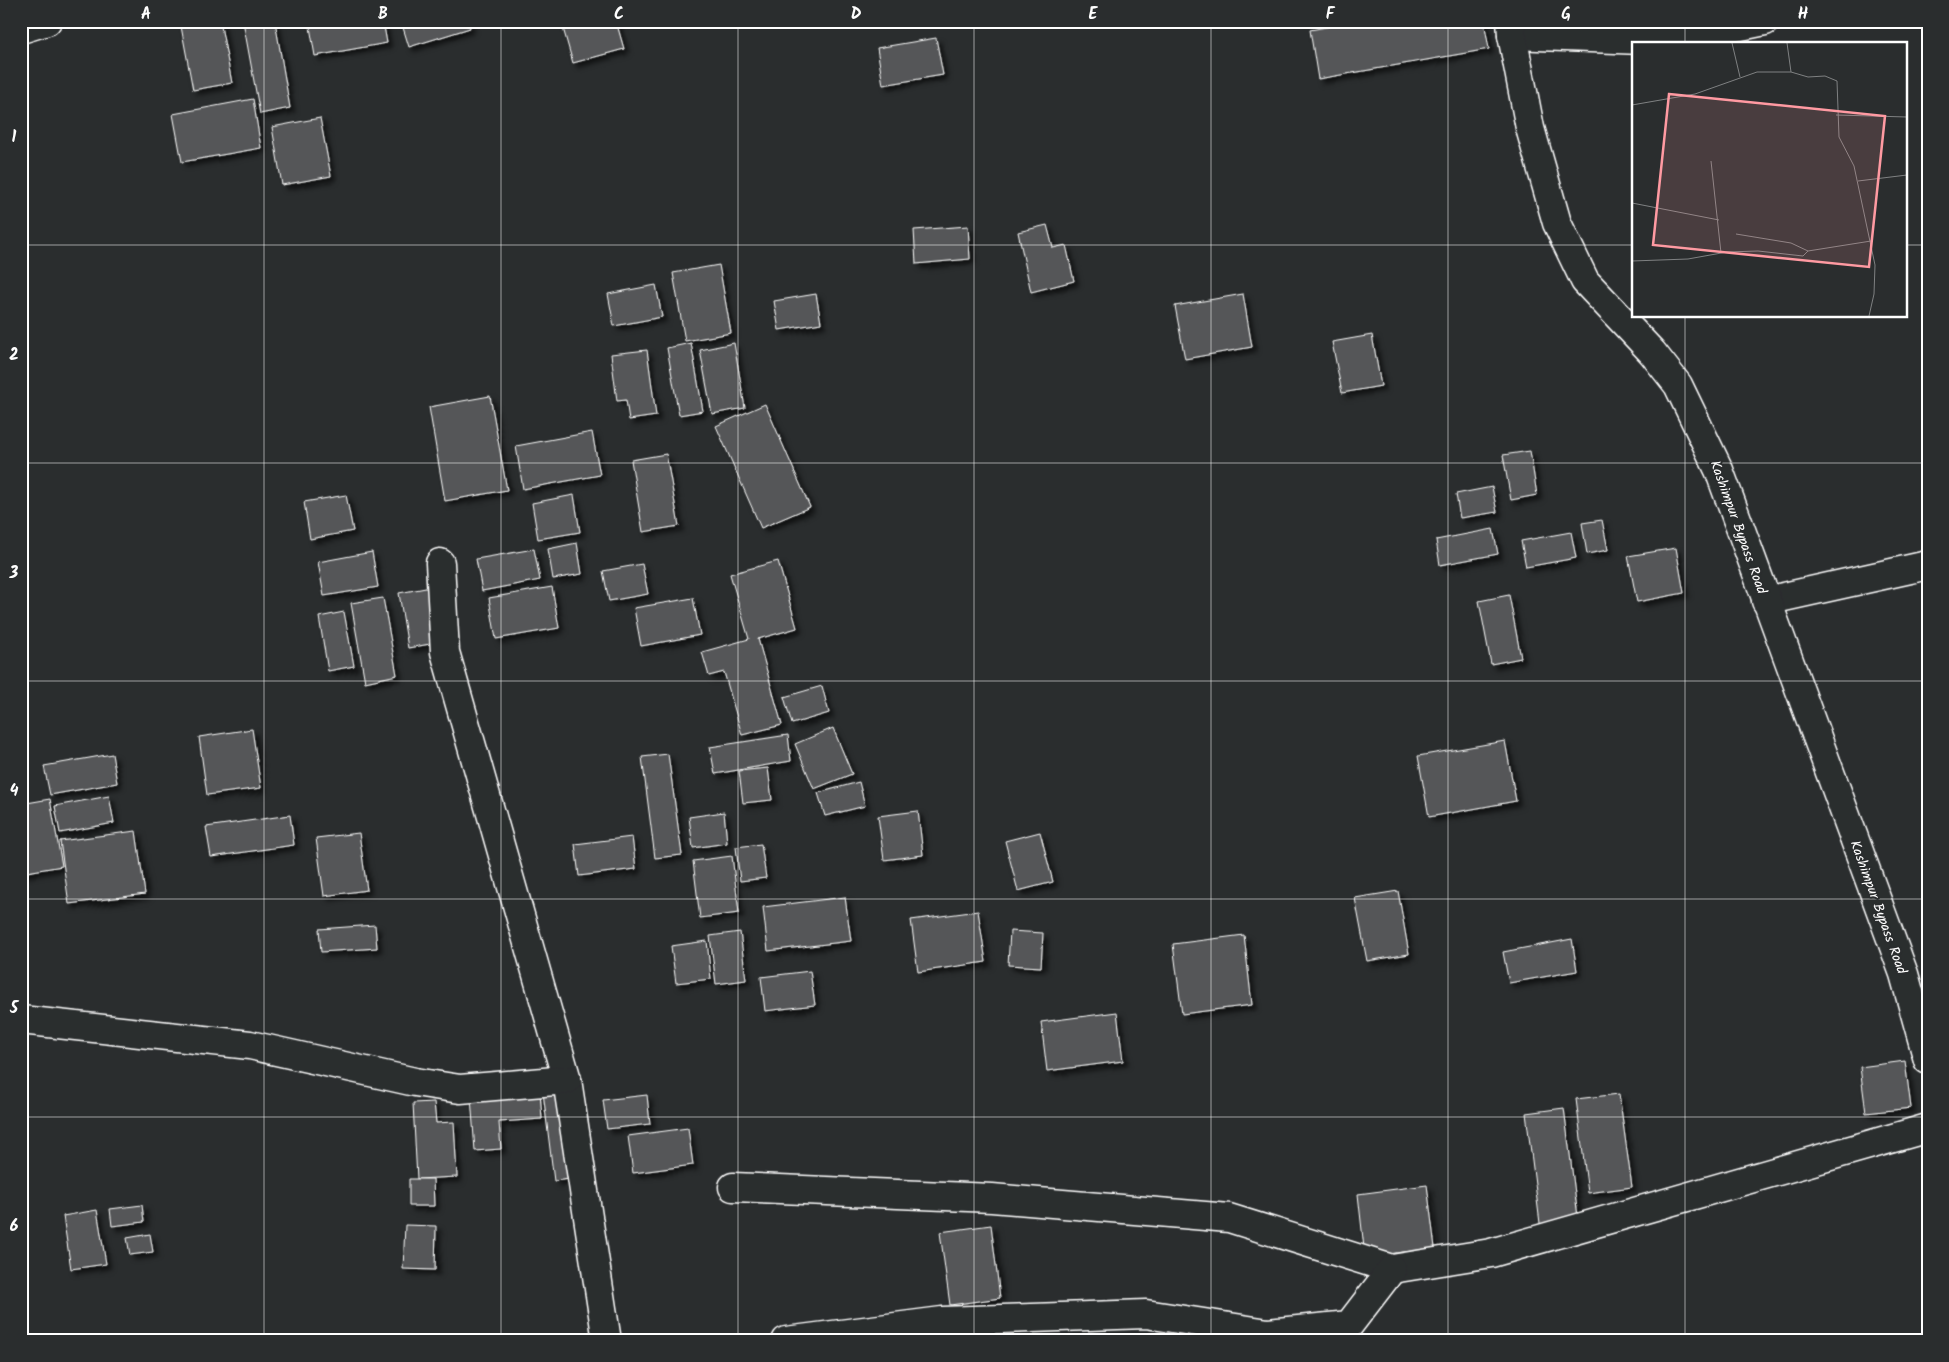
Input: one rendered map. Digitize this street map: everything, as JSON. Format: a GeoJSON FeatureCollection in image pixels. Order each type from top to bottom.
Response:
{"type":"FeatureCollection","features":[{"type":"Feature","properties":{"kind":"street"},"geometry":{"type":"LineString","coordinates":[[21,29],[47,21]]}},
{"type":"Feature","properties":{"kind":"street"},"geometry":{"type":"LineString","coordinates":[[1512,28],[1668,41],[1765,21]]}},
{"type":"Feature","properties":{"kind":"street","name":"Kashimpur Bypass Road"},"geometry":{"type":"LineString","coordinates":[[1512,28],[1530,128],[1556,223],[1585,281],[1652,352],[1678,385],[1719,470],[1904,974],[1928,1060]]}},
{"type":"Feature","properties":{"kind":"street"},"geometry":{"type":"LineString","coordinates":[[440,563],[445,652],[567,1080],[607,1341]]}},
{"type":"Feature","properties":{"kind":"street"},"geometry":{"type":"LineString","coordinates":[[1766,601],[1928,566]]}},
{"type":"Feature","properties":{"kind":"street"},"geometry":{"type":"LineString","coordinates":[[21,1020],[250,1045],[415,1082],[460,1089],[567,1080]]}},
{"type":"Feature","properties":{"kind":"street"},"geometry":{"type":"LineString","coordinates":[[733,1187],[992,1198],[1229,1218],[1392,1269],[1491,1253],[1928,1128]]}},
{"type":"Feature","properties":{"kind":"street"},"geometry":{"type":"LineString","coordinates":[[786,1341],[942,1321],[1146,1314],[1268,1333],[1349,1325],[1392,1269]]}},
{"type":"Feature","properties":{"kind":"building"},"geometry":{"type":"Polygon","coordinates":[[[180,21],[220,21],[232,83],[193,90],[180,21]]]}},
{"type":"Feature","properties":{"kind":"building"},"geometry":{"type":"Polygon","coordinates":[[[243,21],[275,21],[290,108],[260,114],[243,21]]]}},
{"type":"Feature","properties":{"kind":"building"},"geometry":{"type":"Polygon","coordinates":[[[309,21],[383,21],[387,43],[315,56],[309,21]]]}},
{"type":"Feature","properties":{"kind":"building"},"geometry":{"type":"Polygon","coordinates":[[[401,21],[468,21],[470,28],[409,47],[401,21]]]}},
{"type":"Feature","properties":{"kind":"building"},"geometry":{"type":"Polygon","coordinates":[[[561,21],[616,21],[624,49],[573,63],[561,21]]]}},
{"type":"Feature","properties":{"kind":"building"},"geometry":{"type":"Polygon","coordinates":[[[1359,21],[1484,21],[1489,49],[1318,79],[1310,30],[1359,21]]]}},
{"type":"Feature","properties":{"kind":"building"},"geometry":{"type":"Polygon","coordinates":[[[936,38],[943,75],[883,85],[877,48],[936,38]]]}},
{"type":"Feature","properties":{"kind":"building"},"geometry":{"type":"Polygon","coordinates":[[[253,99],[261,148],[182,162],[173,114],[253,99]]]}},
{"type":"Feature","properties":{"kind":"building"},"geometry":{"type":"Polygon","coordinates":[[[320,118],[331,176],[282,185],[272,127],[320,118]]]}},
{"type":"Feature","properties":{"kind":"building"},"geometry":{"type":"Polygon","coordinates":[[[1047,225],[1053,248],[1066,245],[1074,281],[1031,292],[1018,232],[1047,225]]]}},
{"type":"Feature","properties":{"kind":"building"},"geometry":{"type":"Polygon","coordinates":[[[968,226],[970,259],[916,264],[914,230],[968,226]]]}},
{"type":"Feature","properties":{"kind":"building"},"geometry":{"type":"Polygon","coordinates":[[[719,265],[731,333],[685,341],[673,273],[719,265]]]}},
{"type":"Feature","properties":{"kind":"building"},"geometry":{"type":"Polygon","coordinates":[[[656,285],[662,317],[614,326],[608,294],[656,285]]]}},
{"type":"Feature","properties":{"kind":"building"},"geometry":{"type":"Polygon","coordinates":[[[816,294],[821,323],[779,330],[774,301],[816,294]]]}},
{"type":"Feature","properties":{"kind":"building"},"geometry":{"type":"Polygon","coordinates":[[[1243,294],[1252,347],[1185,359],[1175,306],[1243,294]]]}},
{"type":"Feature","properties":{"kind":"building"},"geometry":{"type":"Polygon","coordinates":[[[1372,335],[1381,386],[1342,393],[1332,342],[1372,335]]]}},
{"type":"Feature","properties":{"kind":"building"},"geometry":{"type":"Polygon","coordinates":[[[691,343],[703,411],[679,415],[667,348],[691,343]]]}},
{"type":"Feature","properties":{"kind":"building"},"geometry":{"type":"Polygon","coordinates":[[[734,343],[745,408],[712,414],[700,350],[734,343]]]}},
{"type":"Feature","properties":{"kind":"building"},"geometry":{"type":"Polygon","coordinates":[[[647,350],[656,416],[629,420],[626,400],[617,401],[611,354],[647,350]]]}},
{"type":"Feature","properties":{"kind":"building"},"geometry":{"type":"Polygon","coordinates":[[[490,396],[507,490],[445,501],[429,407],[490,396]]]}},
{"type":"Feature","properties":{"kind":"building"},"geometry":{"type":"Polygon","coordinates":[[[765,404],[810,507],[761,528],[716,426],[765,404]]]}},
{"type":"Feature","properties":{"kind":"building"},"geometry":{"type":"Polygon","coordinates":[[[592,432],[600,475],[523,489],[516,446],[592,432]]]}},
{"type":"Feature","properties":{"kind":"building"},"geometry":{"type":"Polygon","coordinates":[[[1530,451],[1537,495],[1511,500],[1503,455],[1530,451]]]}},
{"type":"Feature","properties":{"kind":"building"},"geometry":{"type":"Polygon","coordinates":[[[666,454],[679,526],[643,532],[631,460],[666,454]]]}},
{"type":"Feature","properties":{"kind":"building"},"geometry":{"type":"Polygon","coordinates":[[[1492,487],[1497,512],[1460,518],[1456,494],[1492,487]]]}},
{"type":"Feature","properties":{"kind":"building"},"geometry":{"type":"Polygon","coordinates":[[[346,495],[353,531],[310,539],[304,502],[346,495]]]}},
{"type":"Feature","properties":{"kind":"building"},"geometry":{"type":"Polygon","coordinates":[[[574,495],[580,532],[538,539],[532,503],[574,495]]]}},
{"type":"Feature","properties":{"kind":"building"},"geometry":{"type":"Polygon","coordinates":[[[1602,520],[1608,550],[1587,554],[1582,523],[1602,520]]]}},
{"type":"Feature","properties":{"kind":"building"},"geometry":{"type":"Polygon","coordinates":[[[1493,529],[1498,554],[1440,565],[1436,540],[1493,529]]]}},
{"type":"Feature","properties":{"kind":"building"},"geometry":{"type":"Polygon","coordinates":[[[1571,532],[1576,558],[1526,567],[1521,541],[1571,532]]]}},
{"type":"Feature","properties":{"kind":"building"},"geometry":{"type":"Polygon","coordinates":[[[577,543],[582,574],[553,579],[548,549],[577,543]]]}},
{"type":"Feature","properties":{"kind":"building"},"geometry":{"type":"Polygon","coordinates":[[[1676,548],[1684,593],[1637,602],[1628,556],[1676,548]]]}},
{"type":"Feature","properties":{"kind":"building"},"geometry":{"type":"Polygon","coordinates":[[[534,549],[540,580],[482,591],[476,559],[534,549]]]}},
{"type":"Feature","properties":{"kind":"building"},"geometry":{"type":"Polygon","coordinates":[[[372,552],[378,587],[324,596],[318,562],[372,552]]]}},
{"type":"Feature","properties":{"kind":"building"},"geometry":{"type":"Polygon","coordinates":[[[778,561],[797,628],[758,639],[782,725],[742,735],[724,672],[709,676],[702,652],[749,639],[730,574],[778,561]]]}},
{"type":"Feature","properties":{"kind":"building"},"geometry":{"type":"Polygon","coordinates":[[[642,564],[648,594],[609,601],[603,571],[642,564]]]}},
{"type":"Feature","properties":{"kind":"building"},"geometry":{"type":"Polygon","coordinates":[[[431,587],[441,642],[408,648],[399,593],[431,587]]]}},
{"type":"Feature","properties":{"kind":"building"},"geometry":{"type":"Polygon","coordinates":[[[552,587],[559,628],[496,639],[489,598],[552,587]]]}},
{"type":"Feature","properties":{"kind":"building"},"geometry":{"type":"Polygon","coordinates":[[[1509,595],[1521,658],[1491,664],[1479,601],[1509,595]]]}},
{"type":"Feature","properties":{"kind":"building"},"geometry":{"type":"Polygon","coordinates":[[[383,598],[397,675],[365,682],[351,603],[383,598]]]}},
{"type":"Feature","properties":{"kind":"building"},"geometry":{"type":"Polygon","coordinates":[[[693,598],[700,635],[641,646],[634,608],[693,598]]]}},
{"type":"Feature","properties":{"kind":"building"},"geometry":{"type":"Polygon","coordinates":[[[344,612],[354,666],[328,671],[319,617],[344,612]]]}},
{"type":"Feature","properties":{"kind":"building"},"geometry":{"type":"Polygon","coordinates":[[[822,686],[829,713],[792,724],[784,697],[822,686]]]}},
{"type":"Feature","properties":{"kind":"building"},"geometry":{"type":"Polygon","coordinates":[[[833,728],[852,774],[814,789],[795,744],[833,728]]]}},
{"type":"Feature","properties":{"kind":"building"},"geometry":{"type":"Polygon","coordinates":[[[252,729],[261,788],[207,795],[199,737],[252,729]]]}},
{"type":"Feature","properties":{"kind":"building"},"geometry":{"type":"Polygon","coordinates":[[[788,735],[791,761],[715,774],[710,747],[788,735]]]}},
{"type":"Feature","properties":{"kind":"building"},"geometry":{"type":"Polygon","coordinates":[[[1505,741],[1516,801],[1429,817],[1418,756],[1505,741]]]}},
{"type":"Feature","properties":{"kind":"building"},"geometry":{"type":"Polygon","coordinates":[[[112,754],[117,783],[50,795],[44,766],[112,754]]]}},
{"type":"Feature","properties":{"kind":"building"},"geometry":{"type":"Polygon","coordinates":[[[668,754],[682,855],[655,858],[642,757],[668,754]]]}},
{"type":"Feature","properties":{"kind":"building"},"geometry":{"type":"Polygon","coordinates":[[[768,768],[772,800],[743,803],[739,771],[768,768]]]}},
{"type":"Feature","properties":{"kind":"building"},"geometry":{"type":"Polygon","coordinates":[[[859,782],[865,806],[825,816],[818,793],[859,782]]]}},
{"type":"Feature","properties":{"kind":"building"},"geometry":{"type":"Polygon","coordinates":[[[109,796],[114,823],[60,833],[55,806],[109,796]]]}},
{"type":"Feature","properties":{"kind":"building"},"geometry":{"type":"Polygon","coordinates":[[[50,799],[62,866],[21,873],[21,804],[50,799]]]}},
{"type":"Feature","properties":{"kind":"building"},"geometry":{"type":"Polygon","coordinates":[[[918,811],[923,855],[884,860],[878,816],[918,811]]]}},
{"type":"Feature","properties":{"kind":"building"},"geometry":{"type":"Polygon","coordinates":[[[724,812],[727,843],[693,848],[689,817],[724,812]]]}},
{"type":"Feature","properties":{"kind":"building"},"geometry":{"type":"Polygon","coordinates":[[[290,815],[294,845],[211,857],[206,827],[290,815]]]}},
{"type":"Feature","properties":{"kind":"building"},"geometry":{"type":"Polygon","coordinates":[[[136,831],[145,894],[69,904],[60,841],[136,831]]]}},
{"type":"Feature","properties":{"kind":"building"},"geometry":{"type":"Polygon","coordinates":[[[1040,832],[1053,882],[1018,891],[1005,841],[1040,832]]]}},
{"type":"Feature","properties":{"kind":"building"},"geometry":{"type":"Polygon","coordinates":[[[359,833],[367,890],[324,896],[316,838],[359,833]]]}},
{"type":"Feature","properties":{"kind":"building"},"geometry":{"type":"Polygon","coordinates":[[[632,837],[636,869],[579,876],[575,844],[632,837]]]}},
{"type":"Feature","properties":{"kind":"building"},"geometry":{"type":"Polygon","coordinates":[[[761,844],[766,878],[740,881],[736,847],[761,844]]]}},
{"type":"Feature","properties":{"kind":"building"},"geometry":{"type":"Polygon","coordinates":[[[732,856],[739,913],[700,918],[693,861],[732,856]]]}},
{"type":"Feature","properties":{"kind":"building"},"geometry":{"type":"Polygon","coordinates":[[[1398,891],[1409,954],[1367,961],[1355,898],[1398,891]]]}},
{"type":"Feature","properties":{"kind":"building"},"geometry":{"type":"Polygon","coordinates":[[[845,897],[851,941],[768,951],[763,907],[845,897]]]}},
{"type":"Feature","properties":{"kind":"building"},"geometry":{"type":"Polygon","coordinates":[[[978,911],[986,962],[918,972],[911,920],[978,911]]]}},
{"type":"Feature","properties":{"kind":"building"},"geometry":{"type":"Polygon","coordinates":[[[375,925],[377,948],[321,952],[319,929],[375,925]]]}},
{"type":"Feature","properties":{"kind":"building"},"geometry":{"type":"Polygon","coordinates":[[[1010,931],[1043,933],[1041,967],[1008,965],[1010,931]]]}},
{"type":"Feature","properties":{"kind":"building"},"geometry":{"type":"Polygon","coordinates":[[[740,932],[746,980],[716,984],[710,936],[740,932]]]}},
{"type":"Feature","properties":{"kind":"building"},"geometry":{"type":"Polygon","coordinates":[[[1244,935],[1252,1005],[1182,1014],[1173,944],[1244,935]]]}},
{"type":"Feature","properties":{"kind":"building"},"geometry":{"type":"Polygon","coordinates":[[[1572,939],[1577,971],[1509,983],[1503,952],[1572,939]]]}},
{"type":"Feature","properties":{"kind":"building"},"geometry":{"type":"Polygon","coordinates":[[[707,941],[711,979],[676,983],[671,946],[707,941]]]}},
{"type":"Feature","properties":{"kind":"building"},"geometry":{"type":"Polygon","coordinates":[[[810,971],[815,1005],[765,1011],[761,977],[810,971]]]}},
{"type":"Feature","properties":{"kind":"building"},"geometry":{"type":"Polygon","coordinates":[[[1117,1012],[1123,1061],[1047,1071],[1041,1022],[1117,1012]]]}},
{"type":"Feature","properties":{"kind":"building"},"geometry":{"type":"Polygon","coordinates":[[[1905,1061],[1911,1108],[1866,1113],[1860,1067],[1905,1061]]]}},
{"type":"Feature","properties":{"kind":"building"},"geometry":{"type":"Polygon","coordinates":[[[566,1089],[578,1178],[554,1181],[543,1092],[566,1089]]]}},
{"type":"Feature","properties":{"kind":"building"},"geometry":{"type":"Polygon","coordinates":[[[540,1091],[542,1119],[499,1122],[501,1149],[475,1151],[471,1097],[540,1091]]]}},
{"type":"Feature","properties":{"kind":"building"},"geometry":{"type":"Polygon","coordinates":[[[1619,1094],[1632,1187],[1588,1193],[1576,1099],[1619,1094]]]}},
{"type":"Feature","properties":{"kind":"building"},"geometry":{"type":"Polygon","coordinates":[[[647,1095],[650,1124],[607,1129],[603,1100],[647,1095]]]}},
{"type":"Feature","properties":{"kind":"building"},"geometry":{"type":"Polygon","coordinates":[[[434,1102],[436,1123],[454,1122],[457,1177],[417,1179],[413,1103],[434,1102]]]}},
{"type":"Feature","properties":{"kind":"building"},"geometry":{"type":"Polygon","coordinates":[[[1564,1108],[1579,1225],[1541,1231],[1526,1113],[1564,1108]]]}},
{"type":"Feature","properties":{"kind":"building"},"geometry":{"type":"Polygon","coordinates":[[[688,1128],[693,1165],[633,1173],[628,1136],[688,1128]]]}},
{"type":"Feature","properties":{"kind":"building"},"geometry":{"type":"Polygon","coordinates":[[[409,1179],[433,1179],[434,1206],[409,1206],[409,1179]]]}},
{"type":"Feature","properties":{"kind":"building"},"geometry":{"type":"Polygon","coordinates":[[[1427,1185],[1435,1248],[1365,1257],[1358,1194],[1427,1185]]]}},
{"type":"Feature","properties":{"kind":"building"},"geometry":{"type":"Polygon","coordinates":[[[142,1205],[144,1222],[112,1226],[110,1209],[142,1205]]]}},
{"type":"Feature","properties":{"kind":"building"},"geometry":{"type":"Polygon","coordinates":[[[97,1210],[106,1264],[71,1269],[63,1216],[97,1210]]]}},
{"type":"Feature","properties":{"kind":"building"},"geometry":{"type":"Polygon","coordinates":[[[405,1225],[436,1226],[435,1270],[403,1269],[405,1225]]]}},
{"type":"Feature","properties":{"kind":"building"},"geometry":{"type":"Polygon","coordinates":[[[991,1225],[1000,1298],[950,1305],[940,1232],[991,1225]]]}},
{"type":"Feature","properties":{"kind":"building"},"geometry":{"type":"Polygon","coordinates":[[[150,1234],[153,1252],[130,1255],[127,1238],[150,1234]]]}}]}
